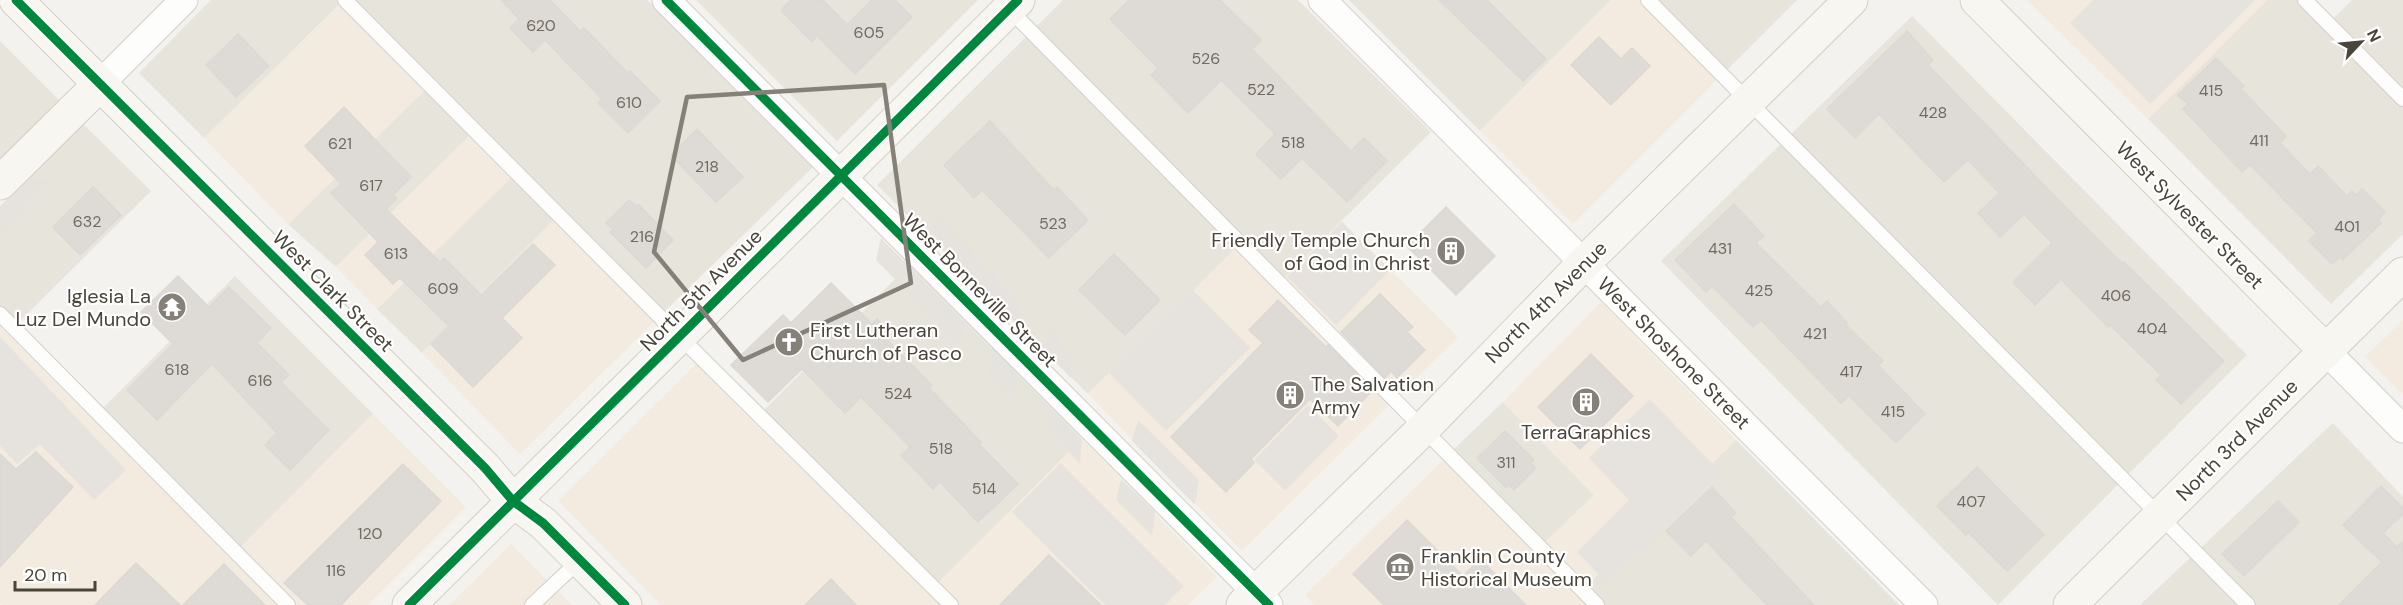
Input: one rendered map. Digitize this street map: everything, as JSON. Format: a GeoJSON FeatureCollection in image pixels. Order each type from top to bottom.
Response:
{"type":"FeatureCollection","features":[{"type":"Feature","properties":{"kind":"street","name":"West Clark Street"},"geometry":{"type":"LineString","coordinates":[[16,0],[485,468],[513,501],[543,523],[625,605]]}},
{"type":"Feature","properties":{"kind":"street"},"geometry":{"type":"LineString","coordinates":[[0,183],[184,0]]}},
{"type":"Feature","properties":{"kind":"street","name":"West Bonneville Street"},"geometry":{"type":"LineString","coordinates":[[666,0],[1256,601]]}},
{"type":"Feature","properties":{"kind":"street","name":"West Shoshone Street"},"geometry":{"type":"LineString","coordinates":[[1322,0],[1924,605]]}},
{"type":"Feature","properties":{"kind":"street","name":"North 4th Avenue"},"geometry":{"type":"LineString","coordinates":[[1256,601],[1584,263],[1851,0]]}},
{"type":"Feature","properties":{"kind":"street","name":"West Sylvester Street"},"geometry":{"type":"LineString","coordinates":[[1977,0],[2403,429]]}},
{"type":"Feature","properties":{"kind":"street","name":"North 5th Avenue"},"geometry":{"type":"LineString","coordinates":[[409,605],[841,176],[1009,3]]}},
{"type":"Feature","properties":{"kind":"street","name":"North 3rd Avenue"},"geometry":{"type":"LineString","coordinates":[[2070,605],[2403,274]]}},
{"type":"Feature","properties":{"kind":"lane"},"geometry":{"type":"LineString","coordinates":[[345,0],[679,336],[951,605]]}},
{"type":"Feature","properties":{"kind":"lane"},"geometry":{"type":"LineString","coordinates":[[1648,0],[2248,605]]}},
{"type":"Feature","properties":{"kind":"lane"},"geometry":{"type":"LineString","coordinates":[[2305,0],[2403,99]]}},
{"type":"Feature","properties":{"kind":"lane"},"geometry":{"type":"LineString","coordinates":[[1009,3],[1597,605]]}},
{"type":"Feature","properties":{"kind":"lane"},"geometry":{"type":"LineString","coordinates":[[0,314],[288,605]]}},
{"type":"Feature","properties":{"kind":"lane"},"geometry":{"type":"LineString","coordinates":[[532,605],[580,560]]}},
{"type":"Feature","properties":{"kind":"highlighted area"},"geometry":{"type":"Polygon","coordinates":[[[884,85],[911,283],[743,360],[654,252],[687,97],[884,85]]]}},
{"type":"Feature","properties":{"kind":"shaded area"},"geometry":{"type":"Polygon","coordinates":[[[211,0],[647,0],[813,167],[658,318],[559,215],[422,353],[377,309],[515,173],[474,132],[336,267],[288,224],[428,87],[343,1],[204,138],[139,73],[211,0]]]}},
{"type":"Feature","properties":{"kind":"shaded area"},"geometry":{"type":"Polygon","coordinates":[[[696,0],[978,0],[837,141],[696,0]]]}},
{"type":"Feature","properties":{"kind":"shaded area"},"geometry":{"type":"Polygon","coordinates":[[[1063,0],[1298,0],[1431,132],[1280,282],[1241,243],[1088,394],[877,185],[1063,0]]]}},
{"type":"Feature","properties":{"kind":"shaded area"},"geometry":{"type":"Polygon","coordinates":[[[1349,0],[1611,0],[1480,131],[1349,0]]]}},
{"type":"Feature","properties":{"kind":"shaded area"},"geometry":{"type":"Polygon","coordinates":[[[1611,0],[1648,0],[1722,75],[1573,224],[1480,131],[1611,0]]]}},
{"type":"Feature","properties":{"kind":"shaded area"},"geometry":{"type":"Polygon","coordinates":[[[1648,0],[1797,0],[1722,75],[1648,0]]]}},
{"type":"Feature","properties":{"kind":"shaded area"},"geometry":{"type":"Polygon","coordinates":[[[2027,0],[2267,0],[2148,119],[2027,0]]]}},
{"type":"Feature","properties":{"kind":"shaded area"},"geometry":{"type":"Polygon","coordinates":[[[2093,0],[2255,0],[2150,104],[2070,23],[2093,0]]]}},
{"type":"Feature","properties":{"kind":"shaded area"},"geometry":{"type":"Polygon","coordinates":[[[2267,0],[2302,0],[2327,25],[2352,0],[2403,0],[2403,234],[2331,304],[2148,119],[2267,0]]]}},
{"type":"Feature","properties":{"kind":"shaded area"},"geometry":{"type":"Polygon","coordinates":[[[344,1],[428,87],[288,224],[204,138],[344,1]]]}},
{"type":"Feature","properties":{"kind":"shaded area"},"geometry":{"type":"Polygon","coordinates":[[[1912,16],[2247,355],[1998,605],[1661,261],[1912,16]]]}},
{"type":"Feature","properties":{"kind":"shaded area"},"geometry":{"type":"Polygon","coordinates":[[[0,41],[59,100],[0,159],[0,41]]]}},
{"type":"Feature","properties":{"kind":"shaded area"},"geometry":{"type":"Polygon","coordinates":[[[83,124],[151,191],[13,328],[0,314],[0,207],[83,124]]]}},
{"type":"Feature","properties":{"kind":"shaded area"},"geometry":{"type":"Polygon","coordinates":[[[474,131],[515,174],[377,309],[336,267],[474,131]]]}},
{"type":"Feature","properties":{"kind":"shaded area"},"geometry":{"type":"Polygon","coordinates":[[[28,178],[50,180],[0,232],[0,206],[28,178]]]}},
{"type":"Feature","properties":{"kind":"shaded area"},"geometry":{"type":"Polygon","coordinates":[[[936,214],[1020,302],[1017,325],[931,239],[936,214]]]}},
{"type":"Feature","properties":{"kind":"shaded area"},"geometry":{"type":"Polygon","coordinates":[[[559,215],[658,318],[520,454],[422,353],[559,215]]]}},
{"type":"Feature","properties":{"kind":"shaded area"},"geometry":{"type":"Polygon","coordinates":[[[1342,221],[1458,337],[1242,551],[1088,394],[1242,242],[1280,282],[1342,221]]]}},
{"type":"Feature","properties":{"kind":"shaded area"},"geometry":{"type":"Polygon","coordinates":[[[1342,222],[1390,270],[1336,325],[1287,277],[1342,222]]]}},
{"type":"Feature","properties":{"kind":"shaded area"},"geometry":{"type":"Polygon","coordinates":[[[881,238],[965,322],[961,346],[876,260],[881,238]]]}},
{"type":"Feature","properties":{"kind":"shaded area"},"geometry":{"type":"Polygon","coordinates":[[[909,265],[1082,439],[929,592],[756,418],[909,265]]]}},
{"type":"Feature","properties":{"kind":"shaded area"},"geometry":{"type":"Polygon","coordinates":[[[235,276],[373,414],[236,552],[98,413],[235,276]]]}},
{"type":"Feature","properties":{"kind":"shaded area"},"geometry":{"type":"Polygon","coordinates":[[[1193,290],[1250,348],[1166,431],[1109,373],[1193,290]]]}},
{"type":"Feature","properties":{"kind":"shaded area"},"geometry":{"type":"Polygon","coordinates":[[[1601,302],[1736,440],[1584,588],[1601,605],[1315,605],[1305,595],[1451,452],[1542,545],[1594,495],[1503,402],[1601,302]]]}},
{"type":"Feature","properties":{"kind":"shaded area"},"geometry":{"type":"Polygon","coordinates":[[[0,314],[236,552],[373,414],[466,507],[368,605],[2,605],[0,603],[0,314]]]}},
{"type":"Feature","properties":{"kind":"shaded area"},"geometry":{"type":"Polygon","coordinates":[[[2403,320],[2403,395],[2365,357],[2403,320]]]}},
{"type":"Feature","properties":{"kind":"shaded area"},"geometry":{"type":"Polygon","coordinates":[[[1048,328],[1073,355],[1071,378],[1045,352],[1048,328]]]}},
{"type":"Feature","properties":{"kind":"shaded area"},"geometry":{"type":"Polygon","coordinates":[[[0,337],[126,470],[94,500],[40,444],[17,464],[0,446],[0,337]]]}},
{"type":"Feature","properties":{"kind":"shaded area"},"geometry":{"type":"Polygon","coordinates":[[[992,347],[1017,373],[1014,399],[989,373],[992,347]]]}},
{"type":"Feature","properties":{"kind":"shaded area"},"geometry":{"type":"Polygon","coordinates":[[[699,361],[929,592],[1082,439],[1217,577],[1188,605],[661,605],[558,501],[699,361]]]}},
{"type":"Feature","properties":{"kind":"shaded area"},"geometry":{"type":"Polygon","coordinates":[[[1650,399],[1721,473],[1607,583],[1577,552],[1629,500],[1589,458],[1650,399]]]}},
{"type":"Feature","properties":{"kind":"shaded area"},"geometry":{"type":"Polygon","coordinates":[[[1503,402],[1594,495],[1542,546],[1451,452],[1503,402]]]}},
{"type":"Feature","properties":{"kind":"shaded area"},"geometry":{"type":"Polygon","coordinates":[[[1308,405],[1339,436],[1285,491],[1254,460],[1308,405]]]}},
{"type":"Feature","properties":{"kind":"shaded area"},"geometry":{"type":"Polygon","coordinates":[[[1049,406],[1082,440],[1080,464],[1046,428],[1049,406]]]}},
{"type":"Feature","properties":{"kind":"shaded area"},"geometry":{"type":"Polygon","coordinates":[[[1138,420],[1199,480],[1195,505],[1132,441],[1138,420]]]}},
{"type":"Feature","properties":{"kind":"shaded area"},"geometry":{"type":"Polygon","coordinates":[[[2333,423],[2403,497],[2403,605],[2140,605],[2333,423]]]}},
{"type":"Feature","properties":{"kind":"shaded area"},"geometry":{"type":"Polygon","coordinates":[[[1736,440],[1899,605],[1601,605],[1584,588],[1736,440]]]}},
{"type":"Feature","properties":{"kind":"shaded area"},"geometry":{"type":"Polygon","coordinates":[[[1061,463],[1184,586],[1165,605],[1105,605],[1012,512],[1061,463]]]}},
{"type":"Feature","properties":{"kind":"shaded area"},"geometry":{"type":"Polygon","coordinates":[[[1121,479],[1155,512],[1152,536],[1116,500],[1121,479]]]}},
{"type":"Feature","properties":{"kind":"shaded area"},"geometry":{"type":"Polygon","coordinates":[[[511,544],[572,605],[449,605],[511,544]]]}},
{"type":"Feature","properties":{"kind":"building"},"geometry":{"type":"Polygon","coordinates":[[[501,0],[550,0],[580,31],[584,28],[628,73],[630,71],[660,101],[628,133],[598,103],[602,99],[545,40],[533,52],[510,28],[519,19],[501,0]]]}},
{"type":"Feature","properties":{"kind":"building"},"geometry":{"type":"Polygon","coordinates":[[[791,0],[823,0],[847,25],[872,0],[895,0],[912,17],[855,74],[817,36],[812,42],[781,10],[791,0]]]}},
{"type":"Feature","properties":{"kind":"building"},"geometry":{"type":"Polygon","coordinates":[[[1129,0],[1220,0],[1261,40],[1252,49],[1351,151],[1364,138],[1387,161],[1347,202],[1302,158],[1281,179],[1256,154],[1275,134],[1221,80],[1188,113],[1151,75],[1158,68],[1110,19],[1129,0]]]}},
{"type":"Feature","properties":{"kind":"building"},"geometry":{"type":"Polygon","coordinates":[[[1439,0],[1487,0],[1546,59],[1523,81],[1439,0]]]}},
{"type":"Feature","properties":{"kind":"building"},"geometry":{"type":"Polygon","coordinates":[[[1907,31],[1933,60],[1928,65],[2077,219],[2224,361],[2181,404],[2156,380],[2161,375],[2110,325],[2108,327],[2061,279],[2035,305],[2013,282],[2052,243],[2024,214],[2000,237],[1978,213],[1999,193],[1968,160],[1944,182],[1879,114],[1855,138],[1827,109],[1907,31]]]}},
{"type":"Feature","properties":{"kind":"building"},"geometry":{"type":"Polygon","coordinates":[[[238,34],[269,66],[236,97],[206,65],[238,34]]]}},
{"type":"Feature","properties":{"kind":"building"},"geometry":{"type":"Polygon","coordinates":[[[1599,37],[1621,59],[1632,48],[1650,66],[1611,105],[1571,65],[1599,37]]]}},
{"type":"Feature","properties":{"kind":"building"},"geometry":{"type":"Polygon","coordinates":[[[2216,58],[2244,86],[2241,89],[2286,136],[2280,143],[2310,174],[2318,166],[2347,196],[2352,191],[2356,195],[2362,189],[2385,212],[2378,220],[2381,223],[2343,260],[2340,257],[2332,264],[2309,241],[2317,233],[2250,165],[2242,172],[2183,109],[2188,104],[2178,95],[2216,58]]]}},
{"type":"Feature","properties":{"kind":"building"},"geometry":{"type":"Polygon","coordinates":[[[344,107],[411,177],[393,195],[397,198],[386,209],[440,262],[444,258],[481,295],[533,244],[555,265],[502,318],[522,338],[473,387],[431,344],[449,326],[400,278],[393,284],[365,255],[378,242],[331,193],[341,184],[305,146],[344,107]]]}},
{"type":"Feature","properties":{"kind":"building"},"geometry":{"type":"Polygon","coordinates":[[[990,121],[1054,190],[1057,187],[1088,220],[1049,258],[982,190],[974,198],[944,165],[990,121]]]}},
{"type":"Feature","properties":{"kind":"building"},"geometry":{"type":"Polygon","coordinates":[[[697,129],[743,177],[716,202],[671,155],[697,129]]]}},
{"type":"Feature","properties":{"kind":"building"},"geometry":{"type":"Polygon","coordinates":[[[93,187],[121,215],[80,255],[53,227],[93,187]]]}},
{"type":"Feature","properties":{"kind":"building"},"geometry":{"type":"Polygon","coordinates":[[[629,200],[636,206],[638,204],[673,240],[646,268],[610,232],[613,229],[606,223],[629,200]]]}},
{"type":"Feature","properties":{"kind":"building"},"geometry":{"type":"Polygon","coordinates":[[[1734,204],[1764,236],[1756,243],[1821,307],[1827,301],[1847,323],[1845,324],[1883,361],[1878,365],[1925,414],[1896,443],[1849,396],[1841,403],[1761,320],[1753,327],[1712,286],[1706,292],[1675,260],[1734,204]]]}},
{"type":"Feature","properties":{"kind":"building","name":"Friendly Temple Church of God in Christ"},"geometry":{"type":"Polygon","coordinates":[[[1446,207],[1495,256],[1456,295],[1407,246],[1446,207]]]}},
{"type":"Feature","properties":{"kind":"building"},"geometry":{"type":"Polygon","coordinates":[[[1114,254],[1160,300],[1125,335],[1079,290],[1114,254]]]}},
{"type":"Feature","properties":{"kind":"building"},"geometry":{"type":"Polygon","coordinates":[[[178,276],[209,307],[229,287],[271,328],[257,343],[289,375],[281,382],[329,430],[290,470],[265,445],[277,433],[212,364],[157,420],[127,390],[173,344],[141,312],[178,276]]]}},
{"type":"Feature","properties":{"kind":"building"},"geometry":{"type":"Polygon","coordinates":[[[831,283],[872,324],[877,319],[894,335],[888,341],[932,385],[929,388],[1018,484],[978,522],[940,482],[933,489],[901,455],[910,447],[861,397],[845,413],[802,369],[768,402],[731,365],[783,315],[791,323],[831,283]]]}},
{"type":"Feature","properties":{"kind":"building"},"geometry":{"type":"Polygon","coordinates":[[[1380,294],[1413,327],[1407,332],[1425,350],[1397,378],[1391,371],[1385,378],[1341,332],[1380,294]]]}},
{"type":"Feature","properties":{"kind":"building","name":"The Salvation Army"},"geometry":{"type":"Polygon","coordinates":[[[1278,300],[1373,390],[1338,426],[1310,399],[1251,459],[1254,463],[1226,492],[1171,437],[1263,343],[1249,330],[1278,300]]]}},
{"type":"Feature","properties":{"kind":"building","name":"TerraGraphics"},"geometry":{"type":"Polygon","coordinates":[[[1591,354],[1633,396],[1580,449],[1538,407],[1591,354]]]}},
{"type":"Feature","properties":{"kind":"building"},"geometry":{"type":"Polygon","coordinates":[[[1505,431],[1534,460],[1531,463],[1536,468],[1514,490],[1509,485],[1506,488],[1477,458],[1505,431]]]}},
{"type":"Feature","properties":{"kind":"building"},"geometry":{"type":"Polygon","coordinates":[[[36,452],[73,487],[0,567],[0,454],[16,469],[36,452]]]}},
{"type":"Feature","properties":{"kind":"building"},"geometry":{"type":"Polygon","coordinates":[[[403,464],[441,501],[341,605],[308,605],[284,583],[403,464]]]}},
{"type":"Feature","properties":{"kind":"building"},"geometry":{"type":"Polygon","coordinates":[[[1977,467],[2044,535],[2007,571],[1968,532],[1966,535],[1937,506],[1977,467]]]}},
{"type":"Feature","properties":{"kind":"building"},"geometry":{"type":"Polygon","coordinates":[[[2381,486],[2403,508],[2403,514],[2383,533],[2397,547],[2403,541],[2403,605],[2339,605],[2382,562],[2343,525],[2381,486]]]}},
{"type":"Feature","properties":{"kind":"building"},"geometry":{"type":"Polygon","coordinates":[[[1712,487],[1736,513],[1731,517],[1814,605],[1767,605],[1706,541],[1691,556],[1666,531],[1712,487]]]}},
{"type":"Feature","properties":{"kind":"building"},"geometry":{"type":"Polygon","coordinates":[[[2278,501],[2299,522],[2244,576],[2222,554],[2278,501]]]}},
{"type":"Feature","properties":{"kind":"building"},"geometry":{"type":"Polygon","coordinates":[[[1407,520],[1463,576],[1480,559],[1526,605],[1384,605],[1353,574],[1407,520]]]}},
{"type":"Feature","properties":{"kind":"building"},"geometry":{"type":"Polygon","coordinates":[[[1049,555],[1101,605],[1000,605],[1049,555]]]}},
{"type":"Feature","properties":{"kind":"building"},"geometry":{"type":"Polygon","coordinates":[[[136,563],[180,605],[95,605],[136,563]]]}},
{"type":"Feature","properties":{"kind":"building"},"geometry":{"type":"Polygon","coordinates":[[[224,564],[265,605],[183,605],[224,564]]]}},
{"type":"Feature","properties":{"kind":"building"},"geometry":{"type":"Polygon","coordinates":[[[831,579],[856,605],[805,605],[831,579]]]}},
{"type":"Feature","properties":{"kind":"cycle path"},"geometry":{"type":"LineString","coordinates":[[16,0],[485,468],[513,501],[543,523],[625,605]]}},
{"type":"Feature","properties":{"kind":"cycle path"},"geometry":{"type":"LineString","coordinates":[[666,0],[1269,605]]}},
{"type":"Feature","properties":{"kind":"cycle path"},"geometry":{"type":"LineString","coordinates":[[409,605],[1018,0]]}},
{"type":"Feature","properties":{"kind":"place","name":"Friendly Temple Church of God in Christ"},"geometry":{"type":"Point","coordinates":[1451,251]}},
{"type":"Feature","properties":{"kind":"place","name":"Iglesia La Luz Del Mundo"},"geometry":{"type":"Point","coordinates":[172,307]}},
{"type":"Feature","properties":{"kind":"place","name":"First Lutheran Church of Pasco"},"geometry":{"type":"Point","coordinates":[789,342]}},
{"type":"Feature","properties":{"kind":"place","name":"The Salvation Army"},"geometry":{"type":"Point","coordinates":[1290,395]}},
{"type":"Feature","properties":{"kind":"place","name":"TerraGraphics"},"geometry":{"type":"Point","coordinates":[1586,402]}},
{"type":"Feature","properties":{"kind":"place","name":"Franklin County Historical Museum"},"geometry":{"type":"Point","coordinates":[1400,567]}}]}
